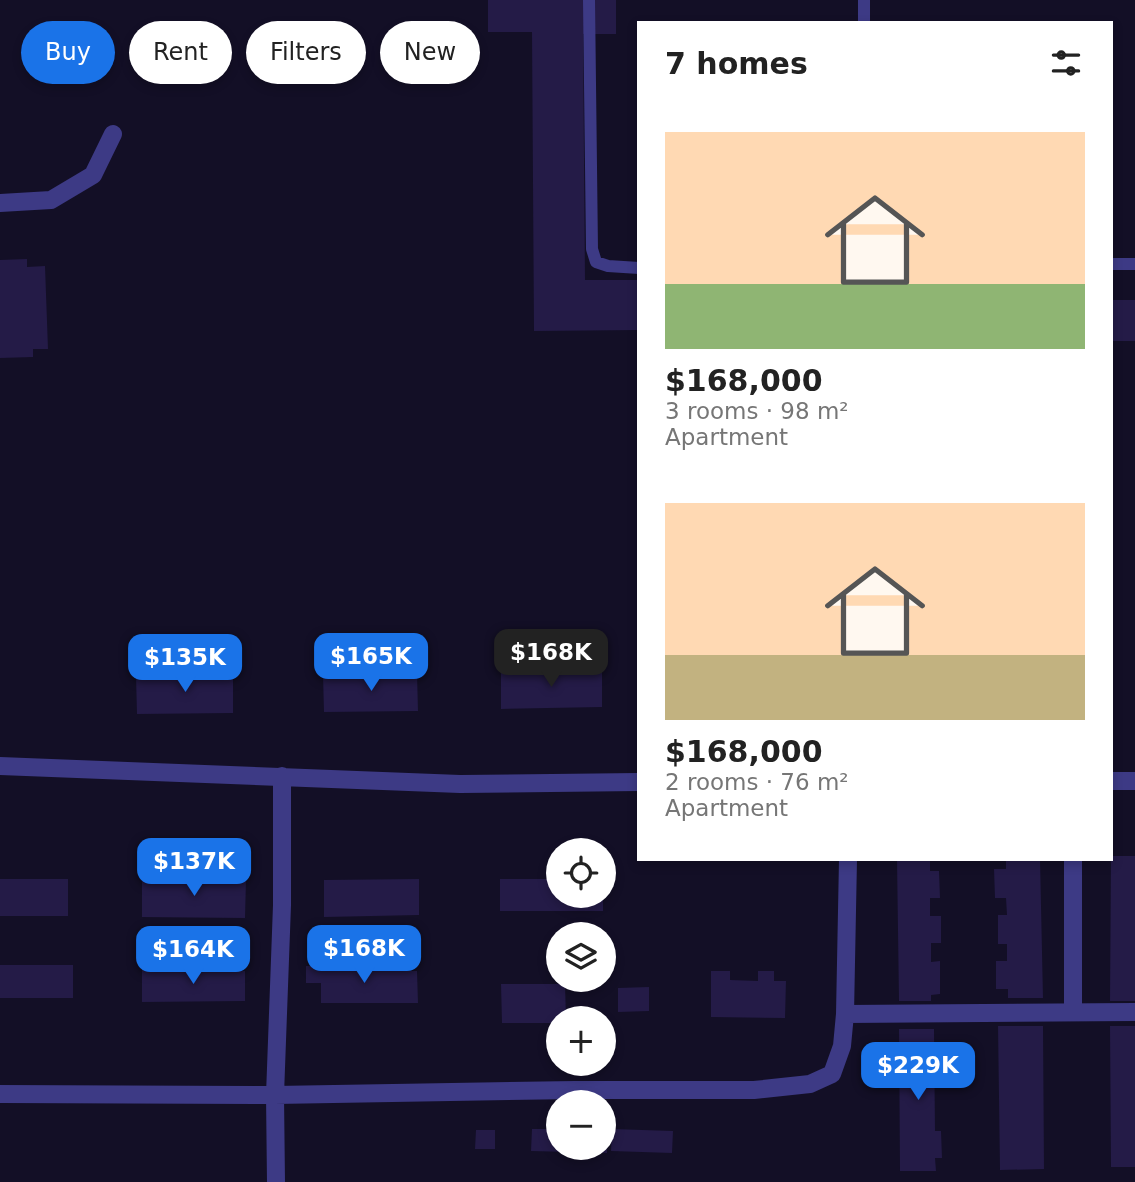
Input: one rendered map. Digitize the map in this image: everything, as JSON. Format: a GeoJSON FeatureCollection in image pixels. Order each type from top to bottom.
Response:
{"type":"FeatureCollection","features":[{"type":"Feature","properties":{"kind":"street"},"geometry":{"type":"LineString","coordinates":[[0,203],[51,200],[93,175],[113,134]]}},
{"type":"Feature","properties":{"kind":"street"},"geometry":{"type":"LineString","coordinates":[[0,766],[460,784],[637,782]]}},
{"type":"Feature","properties":{"kind":"street"},"geometry":{"type":"LineString","coordinates":[[276,1182],[275,1095],[282,905],[282,776]]}},
{"type":"Feature","properties":{"kind":"street"},"geometry":{"type":"LineString","coordinates":[[1113,781],[1135,780]]}},
{"type":"Feature","properties":{"kind":"street"},"geometry":{"type":"LineString","coordinates":[[0,1094],[275,1095],[754,1090],[810,1084],[832,1074],[842,1046],[848,861]]}},
{"type":"Feature","properties":{"kind":"street"},"geometry":{"type":"LineString","coordinates":[[1073,861],[1073,1012]]}},
{"type":"Feature","properties":{"kind":"street"},"geometry":{"type":"LineString","coordinates":[[845,1014],[1135,1012]]}},
{"type":"Feature","properties":{"kind":"lane"},"geometry":{"type":"LineString","coordinates":[[589,0],[592,249],[596,262],[608,266],[637,268]]}},
{"type":"Feature","properties":{"kind":"lane"},"geometry":{"type":"LineString","coordinates":[[864,0],[864,21]]}},
{"type":"Feature","properties":{"kind":"lane"},"geometry":{"type":"LineString","coordinates":[[1113,264],[1135,264]]}},
{"type":"Feature","properties":{"kind":"building"},"geometry":{"type":"Polygon","coordinates":[[[488,0],[616,0],[616,34],[583,34],[585,280],[637,280],[637,330],[534,331],[532,32],[488,32],[488,0]]]}},
{"type":"Feature","properties":{"kind":"building"},"geometry":{"type":"Polygon","coordinates":[[[27,259],[27,267],[45,266],[48,349],[33,349],[33,357],[0,358],[0,260],[27,259]]]}},
{"type":"Feature","properties":{"kind":"building"},"geometry":{"type":"Polygon","coordinates":[[[1113,300],[1135,300],[1135,341],[1113,341],[1113,300]]]}},
{"type":"Feature","properties":{"kind":"building"},"geometry":{"type":"Polygon","coordinates":[[[602,669],[602,707],[501,709],[501,671],[602,669]]]}},
{"type":"Feature","properties":{"kind":"building"},"geometry":{"type":"Polygon","coordinates":[[[417,673],[418,711],[324,712],[323,675],[417,673]]]}},
{"type":"Feature","properties":{"kind":"building"},"geometry":{"type":"Polygon","coordinates":[[[233,675],[233,713],[137,714],[136,676],[233,675]]]}},
{"type":"Feature","properties":{"kind":"building"},"geometry":{"type":"Polygon","coordinates":[[[1113,856],[1135,856],[1135,1001],[1110,1001],[1111,861],[1113,856]]]}},
{"type":"Feature","properties":{"kind":"building"},"geometry":{"type":"Polygon","coordinates":[[[897,861],[930,861],[930,871],[939,871],[940,898],[930,898],[930,916],[941,916],[941,943],[931,943],[931,962],[940,961],[940,994],[931,995],[931,1001],[899,1001],[897,861]]]}},
{"type":"Feature","properties":{"kind":"building"},"geometry":{"type":"Polygon","coordinates":[[[1006,861],[1040,861],[1043,998],[1008,998],[1008,989],[996,989],[996,961],[1007,961],[1007,944],[998,944],[998,915],[1007,915],[1006,898],[995,898],[994,869],[1006,869],[1006,861]]]}},
{"type":"Feature","properties":{"kind":"building"},"geometry":{"type":"Polygon","coordinates":[[[0,879],[68,879],[68,916],[0,916],[0,879]]]}},
{"type":"Feature","properties":{"kind":"building"},"geometry":{"type":"Polygon","coordinates":[[[142,879],[246,880],[245,918],[142,917],[142,879]]]}},
{"type":"Feature","properties":{"kind":"building"},"geometry":{"type":"Polygon","coordinates":[[[419,879],[419,915],[324,917],[324,880],[419,879]]]}},
{"type":"Feature","properties":{"kind":"building"},"geometry":{"type":"Polygon","coordinates":[[[500,879],[546,879],[546,908],[603,908],[603,911],[500,911],[500,879]]]}},
{"type":"Feature","properties":{"kind":"building"},"geometry":{"type":"Polygon","coordinates":[[[0,965],[73,965],[73,998],[0,998],[0,965]]]}},
{"type":"Feature","properties":{"kind":"building"},"geometry":{"type":"Polygon","coordinates":[[[186,966],[201,966],[201,971],[245,971],[245,1001],[142,1002],[142,967],[153,967],[153,971],[186,971],[186,966]]]}},
{"type":"Feature","properties":{"kind":"building"},"geometry":{"type":"Polygon","coordinates":[[[306,966],[341,966],[341,971],[351,971],[351,966],[392,966],[392,971],[417,971],[418,1003],[321,1003],[321,983],[306,983],[306,966]]]}},
{"type":"Feature","properties":{"kind":"building"},"geometry":{"type":"Polygon","coordinates":[[[711,971],[730,971],[730,980],[758,981],[758,971],[774,971],[774,981],[786,981],[785,1018],[711,1017],[711,971]]]}},
{"type":"Feature","properties":{"kind":"building"},"geometry":{"type":"Polygon","coordinates":[[[501,984],[546,984],[546,992],[565,992],[566,1006],[546,1006],[546,1023],[502,1023],[501,984]]]}},
{"type":"Feature","properties":{"kind":"building"},"geometry":{"type":"Polygon","coordinates":[[[649,987],[649,1011],[618,1012],[618,988],[649,987]]]}},
{"type":"Feature","properties":{"kind":"building"},"geometry":{"type":"Polygon","coordinates":[[[998,1026],[1043,1026],[1044,1169],[1000,1170],[998,1026]]]}},
{"type":"Feature","properties":{"kind":"building"},"geometry":{"type":"Polygon","coordinates":[[[1110,1026],[1135,1026],[1135,1167],[1111,1167],[1110,1026]]]}},
{"type":"Feature","properties":{"kind":"building"},"geometry":{"type":"Polygon","coordinates":[[[899,1029],[934,1029],[935,1131],[941,1131],[942,1158],[935,1158],[936,1171],[900,1171],[899,1029]]]}},
{"type":"Feature","properties":{"kind":"building"},"geometry":{"type":"Polygon","coordinates":[[[532,1129],[546,1129],[546,1151],[531,1151],[532,1129]]]}},
{"type":"Feature","properties":{"kind":"building"},"geometry":{"type":"Polygon","coordinates":[[[616,1129],[673,1131],[672,1153],[616,1151],[616,1129]]]}},
{"type":"Feature","properties":{"kind":"building"},"geometry":{"type":"Polygon","coordinates":[[[476,1130],[495,1130],[495,1149],[475,1149],[476,1130]]]}}]}
